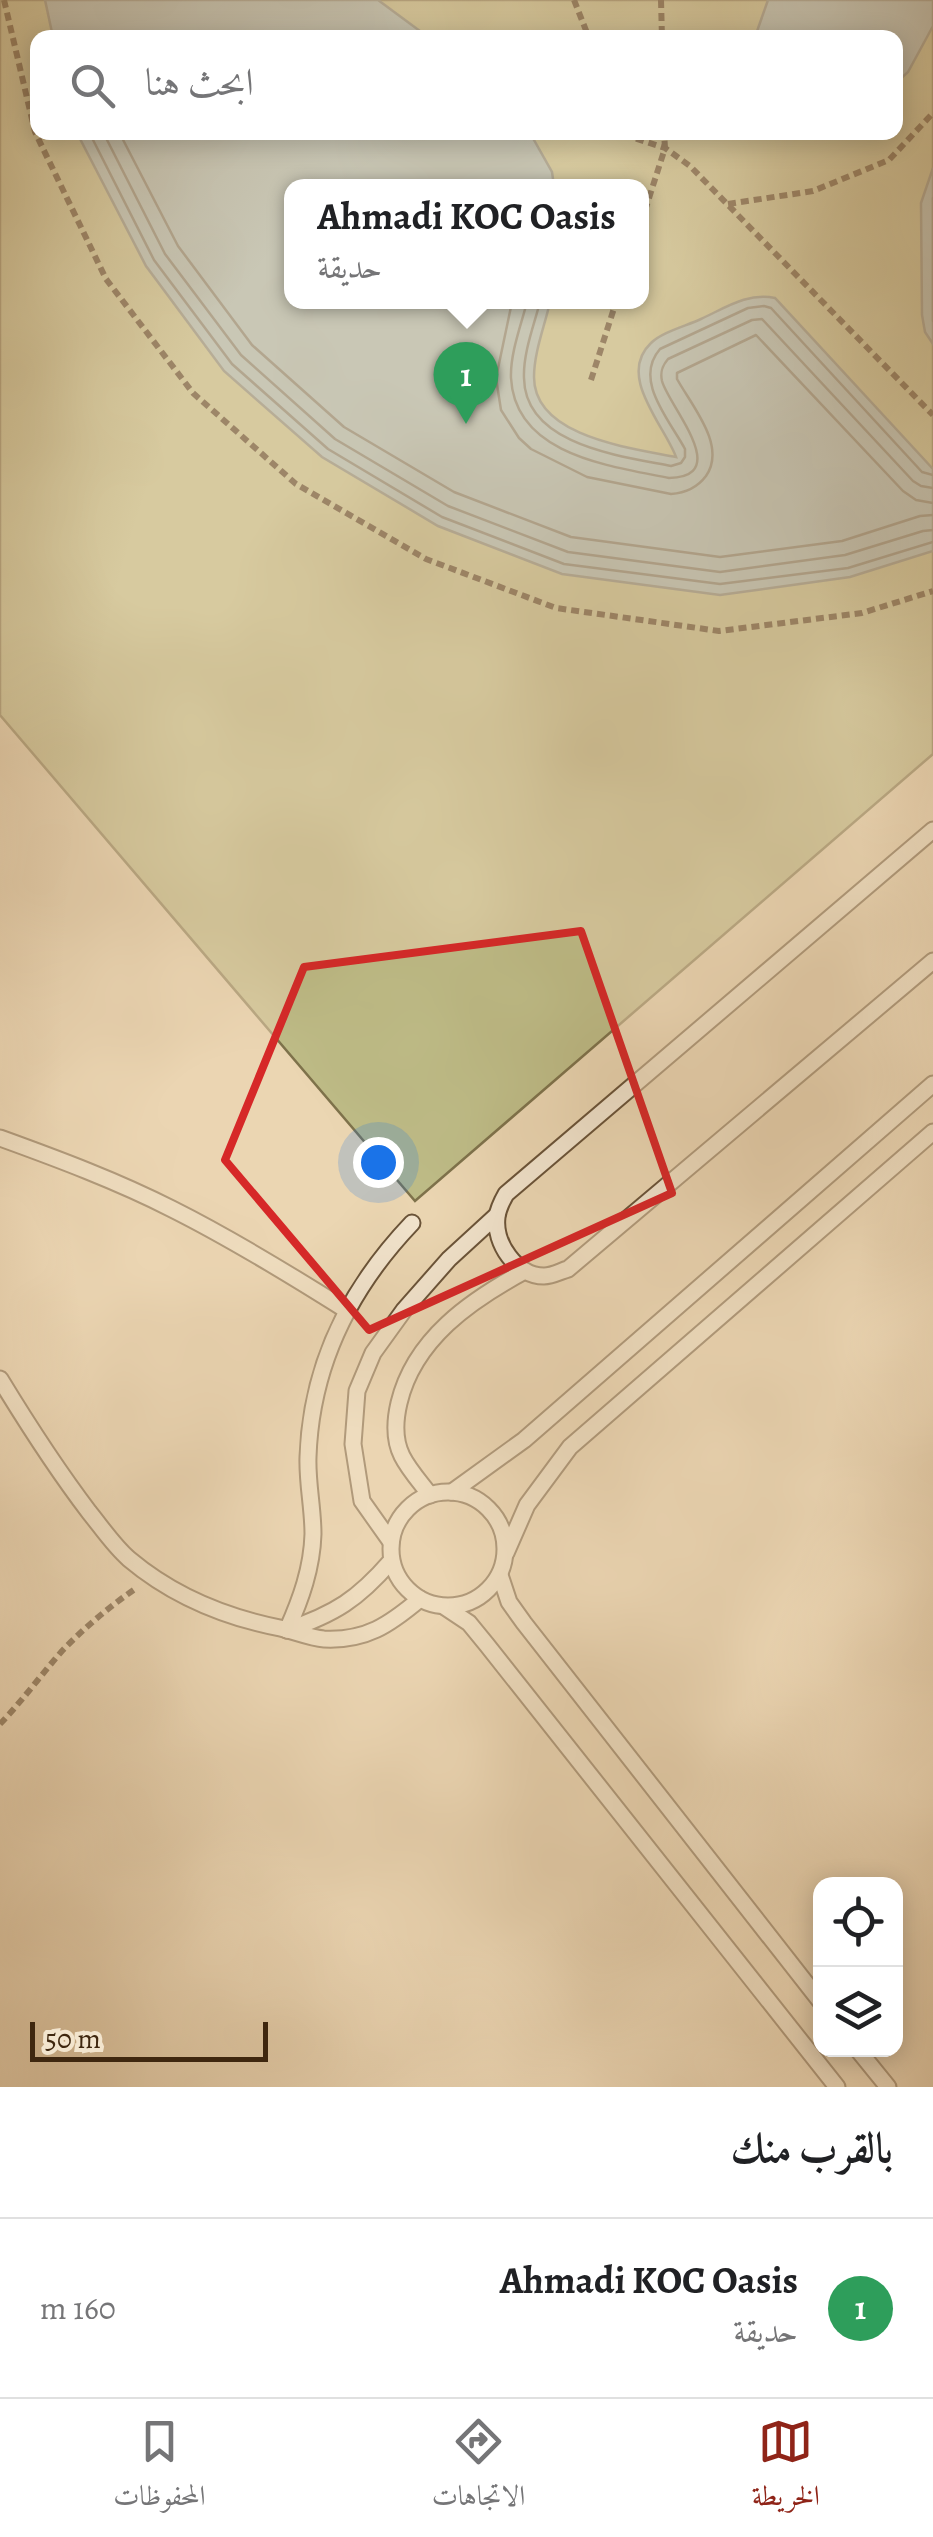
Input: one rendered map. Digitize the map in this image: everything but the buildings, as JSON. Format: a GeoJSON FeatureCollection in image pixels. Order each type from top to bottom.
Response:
{"type":"FeatureCollection","features":[{"type":"Feature","properties":{"kind":"lane"},"geometry":{"type":"LineString","coordinates":[[391,1542],[362,1502],[353,1444],[357,1392],[373,1353],[404,1310],[449,1259],[497,1215],[506,1194],[933,830]]}},
{"type":"Feature","properties":{"kind":"lane"},"geometry":{"type":"LineString","coordinates":[[497,1215],[498,1239],[510,1258],[525,1271],[546,1276],[568,1269],[933,961]]}},
{"type":"Feature","properties":{"kind":"lane"},"geometry":{"type":"LineString","coordinates":[[452,1492],[524,1440],[933,1084]]}},
{"type":"Feature","properties":{"kind":"lane"},"geometry":{"type":"LineString","coordinates":[[445,1607],[478,1600],[490,1588],[500,1575],[528,1505],[570,1447],[933,1132]]}},
{"type":"Feature","properties":{"kind":"lane"},"geometry":{"type":"LineString","coordinates":[[0,1138],[77,1166],[170,1208],[260,1256],[346,1310]]}},
{"type":"Feature","properties":{"kind":"lane"},"geometry":{"type":"LineString","coordinates":[[286,1630],[302,1595],[311,1558],[308,1460],[318,1380],[331,1342],[365,1278],[412,1222]]}},
{"type":"Feature","properties":{"kind":"lane"},"geometry":{"type":"LineString","coordinates":[[430,1495],[402,1457],[396,1437],[403,1387],[416,1361],[442,1327],[488,1291],[525,1271]]}},
{"type":"Feature","properties":{"kind":"lane"},"geometry":{"type":"LineString","coordinates":[[0,1379],[97,1522],[126,1556],[182,1596],[250,1622],[322,1639],[358,1637],[392,1623],[420,1599]]}},
{"type":"Feature","properties":{"kind":"lane"},"geometry":{"type":"LineString","coordinates":[[506,1553],[497,1518],[470,1496],[452,1492],[416,1502],[404,1513],[391,1542],[391,1560],[407,1590],[445,1607],[468,1623],[487,1645],[836,2087]]}},
{"type":"Feature","properties":{"kind":"lane"},"geometry":{"type":"LineString","coordinates":[[286,1630],[345,1605],[370,1585],[391,1560]]}},
{"type":"Feature","properties":{"kind":"lane"},"geometry":{"type":"LineString","coordinates":[[500,1575],[509,1602],[524,1623],[813,1992]]}},
{"type":"Feature","properties":{"kind":"lane"},"geometry":{"type":"LineString","coordinates":[[864,2057],[888,2087]]}},
{"type":"Feature","properties":{"kind":"path"},"geometry":{"type":"LineString","coordinates":[[4,0],[30,111]]}},
{"type":"Feature","properties":{"kind":"path"},"geometry":{"type":"LineString","coordinates":[[574,0],[586,30]]}},
{"type":"Feature","properties":{"kind":"path"},"geometry":{"type":"LineString","coordinates":[[661,0],[662,30]]}},
{"type":"Feature","properties":{"kind":"path"},"geometry":{"type":"LineString","coordinates":[[727,204],[813,191],[890,160],[933,113]]}},
{"type":"Feature","properties":{"kind":"path"},"geometry":{"type":"LineString","coordinates":[[39,140],[106,279],[193,393],[296,484],[426,560],[556,608],[719,630],[862,613],[933,591]]}},
{"type":"Feature","properties":{"kind":"path"},"geometry":{"type":"LineString","coordinates":[[640,140],[665,148],[690,166],[933,414]]}},
{"type":"Feature","properties":{"kind":"path"},"geometry":{"type":"LineString","coordinates":[[649,198],[664,140]]}},
{"type":"Feature","properties":{"kind":"path"},"geometry":{"type":"LineString","coordinates":[[591,380],[614,309]]}},
{"type":"Feature","properties":{"kind":"path"},"geometry":{"type":"LineString","coordinates":[[0,1724],[92,1622],[152,1577]]}},
{"type":"Feature","properties":{"kind":"highlighted area"},"geometry":{"type":"Polygon","coordinates":[[[581,931],[672,1193],[369,1330],[225,1160],[304,967],[581,931]]]}},
{"type":"Feature","properties":{"kind":"shaded area"},"geometry":{"type":"Polygon","coordinates":[[[0,0],[933,0],[933,754],[415,1201],[0,715],[0,0]]]}},
{"type":"Feature","properties":{"kind":"water"},"geometry":{"type":"Polygon","coordinates":[[[45,0],[378,0],[419,30],[51,30],[45,0]]]}},
{"type":"Feature","properties":{"kind":"water"},"geometry":{"type":"Polygon","coordinates":[[[768,0],[933,0],[933,26],[903,77],[903,30],[757,30],[768,0]]]}},
{"type":"Feature","properties":{"kind":"water"},"geometry":{"type":"Polygon","coordinates":[[[81,140],[534,140],[553,179],[284,179],[284,309],[548,309],[534,377],[538,397],[550,414],[567,426],[611,444],[676,457],[646,401],[639,370],[642,356],[661,336],[728,306],[755,297],[775,298],[933,469],[933,551],[850,577],[720,595],[562,574],[438,526],[322,457],[224,371],[146,266],[81,140]]]}},
{"type":"Feature","properties":{"kind":"water"},"geometry":{"type":"Polygon","coordinates":[[[933,168],[933,344],[925,332],[922,315],[921,203],[933,168]]]}},
{"type":"Feature","properties":{"kind":"place","name":"Ahmadi KOC Oasis"},"geometry":{"type":"Point","coordinates":[466,424]}}]}
